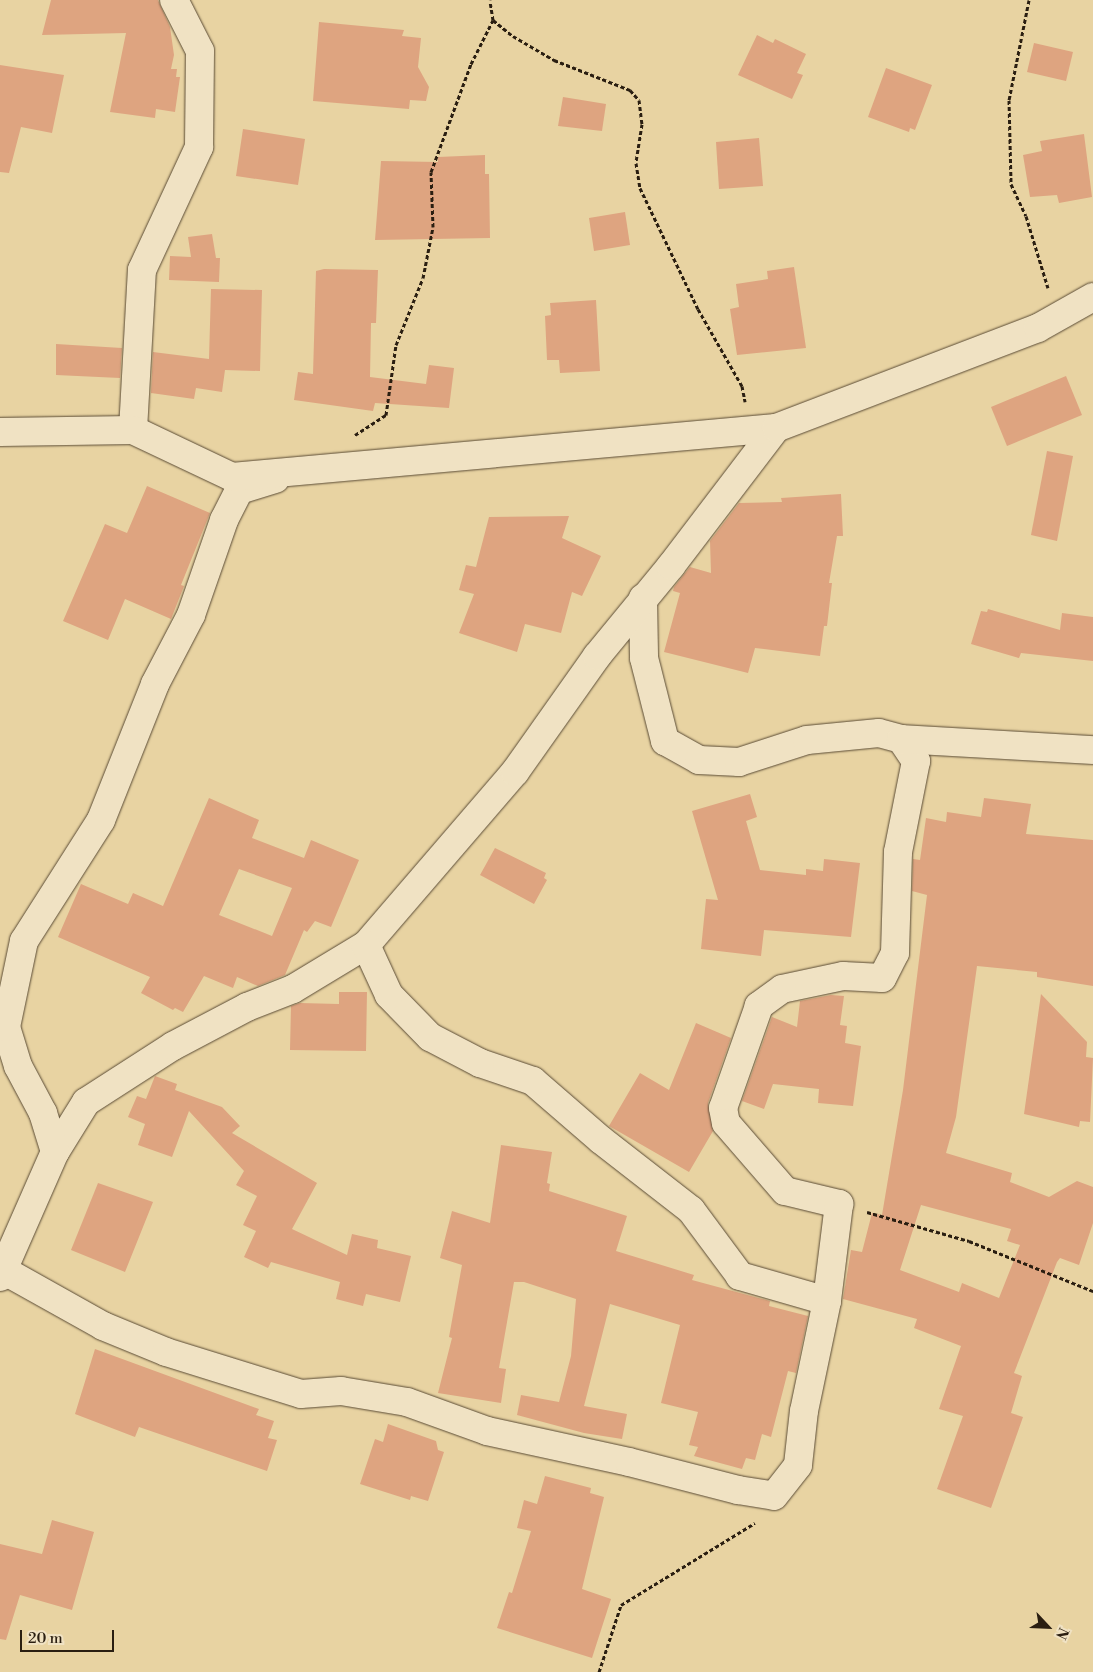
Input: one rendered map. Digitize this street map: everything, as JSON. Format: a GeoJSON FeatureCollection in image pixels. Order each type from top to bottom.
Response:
{"type":"FeatureCollection","features":[{"type":"Feature","properties":{"kind":"street"},"geometry":{"type":"LineString","coordinates":[[133,430],[142,270],[199,147],[200,51],[174,0]]}},
{"type":"Feature","properties":{"kind":"street"},"geometry":{"type":"LineString","coordinates":[[0,432],[133,430],[232,477],[573,444],[776,428],[1055,318],[1093,297]]}},
{"type":"Feature","properties":{"kind":"street"},"geometry":{"type":"LineString","coordinates":[[776,428],[597,656],[516,772],[366,945],[293,989],[247,1007],[173,1046],[86,1102],[55,1152],[2,1273],[103,1326],[166,1352],[301,1394],[341,1392],[406,1402],[487,1431],[629,1462],[738,1490],[774,1496],[798,1466],[804,1411],[827,1302],[840,1204],[785,1191],[726,1122],[723,1108],[759,1006],[782,989],[843,976],[882,978],[895,953],[898,852],[916,761],[901,739]]}},
{"type":"Feature","properties":{"kind":"street"},"geometry":{"type":"LineString","coordinates":[[55,1152],[43,1113],[18,1066],[3,1024],[24,941],[101,820],[155,684],[191,616],[224,520],[239,490],[298,472]]}},
{"type":"Feature","properties":{"kind":"street"},"geometry":{"type":"LineString","coordinates":[[643,598],[644,658],[664,741],[699,760],[739,762],[807,740],[879,732],[901,739],[1093,750]]}},
{"type":"Feature","properties":{"kind":"street"},"geometry":{"type":"LineString","coordinates":[[366,945],[389,995],[430,1037],[480,1063],[533,1081],[601,1140],[691,1210],[740,1276],[827,1302]]}},
{"type":"Feature","properties":{"kind":"path"},"geometry":{"type":"LineString","coordinates":[[346,441],[386,415],[396,344],[423,278],[434,227],[431,172],[471,64],[493,20],[490,0]]}},
{"type":"Feature","properties":{"kind":"path"},"geometry":{"type":"LineString","coordinates":[[1029,0],[1009,100],[1011,184],[1044,270],[1055,318]]}},
{"type":"Feature","properties":{"kind":"path"},"geometry":{"type":"LineString","coordinates":[[493,20],[513,36],[554,60],[630,90],[639,100],[642,124],[636,163],[640,188],[698,310],[742,386],[746,406],[744,431]]}},
{"type":"Feature","properties":{"kind":"path"},"geometry":{"type":"LineString","coordinates":[[840,1204],[968,1241],[1093,1291]]}},
{"type":"Feature","properties":{"kind":"path"},"geometry":{"type":"LineString","coordinates":[[599,1672],[621,1605],[639,1592],[676,1574],[716,1544],[754,1524],[774,1496]]}},
{"type":"Feature","properties":{"kind":"building"},"geometry":{"type":"Polygon","coordinates":[[[51,0],[158,0],[170,27],[174,55],[171,69],[177,69],[176,77],[180,77],[175,112],[156,109],[155,118],[110,112],[126,33],[42,35],[51,0]]]}},
{"type":"Feature","properties":{"kind":"building"},"geometry":{"type":"Polygon","coordinates":[[[319,22],[404,30],[402,36],[421,38],[418,67],[429,87],[426,101],[410,100],[409,109],[313,101],[319,22]]]}},
{"type":"Feature","properties":{"kind":"building"},"geometry":{"type":"Polygon","coordinates":[[[757,35],[773,43],[775,39],[806,54],[797,73],[803,75],[792,99],[738,75],[757,35]]]}},
{"type":"Feature","properties":{"kind":"building"},"geometry":{"type":"Polygon","coordinates":[[[1034,43],[1073,52],[1066,81],[1027,72],[1034,43]]]}},
{"type":"Feature","properties":{"kind":"building"},"geometry":{"type":"Polygon","coordinates":[[[0,65],[64,75],[52,133],[21,127],[9,173],[0,172],[0,65]]]}},
{"type":"Feature","properties":{"kind":"building"},"geometry":{"type":"Polygon","coordinates":[[[886,68],[932,85],[915,130],[910,128],[909,132],[868,117],[886,68]]]}},
{"type":"Feature","properties":{"kind":"building"},"geometry":{"type":"Polygon","coordinates":[[[563,97],[606,104],[602,131],[558,126],[563,97]]]}},
{"type":"Feature","properties":{"kind":"building"},"geometry":{"type":"Polygon","coordinates":[[[243,129],[305,139],[298,185],[236,176],[243,129]]]}},
{"type":"Feature","properties":{"kind":"building"},"geometry":{"type":"Polygon","coordinates":[[[1084,134],[1092,197],[1059,203],[1057,195],[1030,197],[1023,155],[1042,151],[1040,141],[1084,134]]]}},
{"type":"Feature","properties":{"kind":"building"},"geometry":{"type":"Polygon","coordinates":[[[759,138],[763,186],[719,189],[716,142],[759,138]]]}},
{"type":"Feature","properties":{"kind":"building"},"geometry":{"type":"Polygon","coordinates":[[[485,155],[485,174],[489,174],[490,238],[375,240],[381,161],[438,162],[438,157],[485,155]]]}},
{"type":"Feature","properties":{"kind":"building"},"geometry":{"type":"Polygon","coordinates":[[[625,212],[630,245],[594,251],[589,218],[625,212]]]}},
{"type":"Feature","properties":{"kind":"building"},"geometry":{"type":"Polygon","coordinates":[[[212,234],[216,258],[220,258],[219,282],[169,280],[170,256],[191,257],[188,237],[212,234]]]}},
{"type":"Feature","properties":{"kind":"building"},"geometry":{"type":"Polygon","coordinates":[[[794,267],[806,348],[737,355],[730,309],[739,307],[736,284],[768,279],[767,271],[794,267]]]}},
{"type":"Feature","properties":{"kind":"building"},"geometry":{"type":"Polygon","coordinates":[[[324,269],[378,270],[376,323],[371,323],[370,377],[426,384],[429,365],[454,368],[449,408],[375,403],[373,411],[294,400],[298,372],[313,374],[316,271],[324,269]]]}},
{"type":"Feature","properties":{"kind":"building"},"geometry":{"type":"Polygon","coordinates":[[[211,289],[262,290],[260,371],[225,370],[222,392],[196,388],[194,399],[151,393],[153,352],[209,359],[211,289]]]}},
{"type":"Feature","properties":{"kind":"building"},"geometry":{"type":"Polygon","coordinates":[[[596,300],[600,371],[560,373],[559,360],[547,360],[545,316],[551,315],[550,303],[596,300]]]}},
{"type":"Feature","properties":{"kind":"building"},"geometry":{"type":"Polygon","coordinates":[[[56,344],[122,348],[120,378],[56,375],[56,344]]]}},
{"type":"Feature","properties":{"kind":"building"},"geometry":{"type":"Polygon","coordinates":[[[1066,376],[1082,415],[1007,446],[991,407],[1066,376]]]}},
{"type":"Feature","properties":{"kind":"building"},"geometry":{"type":"Polygon","coordinates":[[[1047,451],[1073,456],[1057,541],[1031,535],[1047,451]]]}},
{"type":"Feature","properties":{"kind":"building"},"geometry":{"type":"Polygon","coordinates":[[[147,486],[210,513],[181,585],[184,586],[171,619],[125,599],[108,640],[63,621],[105,524],[127,533],[147,486]]]}},
{"type":"Feature","properties":{"kind":"building"},"geometry":{"type":"Polygon","coordinates":[[[841,494],[843,536],[837,536],[829,583],[832,583],[827,626],[824,626],[820,656],[755,648],[748,673],[664,652],[680,593],[673,591],[674,587],[690,567],[711,573],[710,541],[739,503],[782,502],[781,498],[841,494]]]}},
{"type":"Feature","properties":{"kind":"building"},"geometry":{"type":"Polygon","coordinates":[[[569,516],[562,538],[601,556],[582,596],[572,592],[561,633],[525,624],[517,652],[459,633],[474,594],[459,590],[466,565],[476,567],[489,517],[569,516]]]}},
{"type":"Feature","properties":{"kind":"building"},"geometry":{"type":"Polygon","coordinates":[[[988,609],[1060,630],[1062,613],[1093,617],[1093,661],[1021,653],[1019,658],[971,644],[981,611],[987,612],[988,609]]]}},
{"type":"Feature","properties":{"kind":"building"},"geometry":{"type":"Polygon","coordinates":[[[750,794],[757,817],[746,821],[760,870],[806,875],[806,869],[823,871],[824,859],[860,863],[851,937],[764,930],[761,956],[701,949],[706,899],[718,900],[692,811],[750,794]]]}},
{"type":"Feature","properties":{"kind":"building"},"geometry":{"type":"Polygon","coordinates":[[[209,798],[259,820],[252,838],[304,858],[311,840],[359,860],[331,927],[315,921],[307,932],[304,930],[285,975],[258,986],[237,977],[233,988],[204,976],[183,1012],[175,1008],[173,1010],[141,993],[150,977],[58,937],[81,884],[128,904],[133,893],[163,906],[209,798]],[[239,869],[219,915],[272,936],[292,888],[239,869]]]}},
{"type":"Feature","properties":{"kind":"building"},"geometry":{"type":"Polygon","coordinates":[[[984,798],[1031,804],[1026,834],[1093,840],[1093,986],[1037,977],[1037,972],[977,966],[956,1117],[946,1153],[1012,1173],[1010,1182],[1049,1197],[1077,1181],[1093,1187],[1093,1223],[1079,1265],[1060,1258],[1057,1262],[1014,1373],[1022,1376],[1011,1413],[1023,1417],[991,1508],[937,1489],[963,1416],[939,1409],[961,1346],[914,1328],[917,1319],[843,1299],[851,1250],[862,1252],[872,1213],[882,1215],[903,1090],[927,895],[912,891],[913,859],[920,860],[926,818],[946,822],[947,812],[981,817],[984,798]],[[921,1205],[900,1270],[959,1292],[962,1283],[999,1298],[1020,1245],[1007,1241],[1011,1229],[921,1205]]]}},
{"type":"Feature","properties":{"kind":"building"},"geometry":{"type":"Polygon","coordinates":[[[495,848],[546,873],[544,878],[547,880],[534,904],[480,875],[495,848]]]}},
{"type":"Feature","properties":{"kind":"building"},"geometry":{"type":"Polygon","coordinates":[[[339,992],[367,992],[366,1051],[290,1050],[291,1006],[300,1003],[339,1004],[339,992]]]}},
{"type":"Feature","properties":{"kind":"building"},"geometry":{"type":"Polygon","coordinates":[[[1041,994],[1087,1042],[1086,1057],[1093,1058],[1090,1122],[1080,1121],[1079,1127],[1024,1114],[1041,994]]]}},
{"type":"Feature","properties":{"kind":"building"},"geometry":{"type":"Polygon","coordinates":[[[831,995],[844,996],[840,1025],[847,1026],[845,1043],[861,1046],[853,1106],[818,1103],[819,1089],[773,1084],[764,1109],[742,1101],[772,1017],[797,1027],[800,1001],[831,995]]]}},
{"type":"Feature","properties":{"kind":"building"},"geometry":{"type":"Polygon","coordinates":[[[696,1023],[731,1038],[708,1103],[713,1131],[689,1172],[609,1126],[640,1073],[669,1090],[696,1023]]]}},
{"type":"Feature","properties":{"kind":"building"},"geometry":{"type":"Polygon","coordinates":[[[155,1076],[177,1084],[175,1090],[222,1107],[240,1126],[232,1133],[317,1183],[292,1229],[347,1255],[352,1234],[378,1240],[377,1248],[411,1256],[400,1302],[366,1294],[363,1306],[336,1299],[340,1282],[271,1262],[268,1268],[244,1257],[256,1231],[243,1225],[257,1196],[236,1185],[244,1171],[189,1111],[172,1157],[138,1145],[145,1124],[128,1117],[137,1096],[146,1099],[155,1076]]]}},
{"type":"Feature","properties":{"kind":"building"},"geometry":{"type":"Polygon","coordinates":[[[501,1145],[552,1152],[547,1183],[550,1184],[549,1191],[627,1216],[616,1251],[694,1275],[692,1280],[770,1301],[769,1306],[808,1316],[796,1373],[788,1371],[771,1437],[762,1434],[755,1460],[746,1458],[742,1469],[694,1456],[698,1447],[689,1445],[698,1412],[661,1403],[680,1325],[610,1304],[584,1406],[627,1414],[622,1439],[584,1433],[517,1415],[521,1395],[559,1402],[571,1356],[576,1299],[524,1282],[514,1282],[499,1368],[506,1369],[501,1403],[438,1393],[452,1338],[449,1337],[462,1265],[440,1258],[452,1211],[490,1223],[501,1145]]]}},
{"type":"Feature","properties":{"kind":"building"},"geometry":{"type":"Polygon","coordinates":[[[98,1183],[153,1202],[125,1272],[71,1250],[98,1183]]]}},
{"type":"Feature","properties":{"kind":"building"},"geometry":{"type":"Polygon","coordinates":[[[95,1349],[259,1409],[256,1415],[274,1421],[268,1438],[277,1440],[267,1471],[139,1427],[135,1437],[75,1414],[95,1349]]]}},
{"type":"Feature","properties":{"kind":"building"},"geometry":{"type":"Polygon","coordinates":[[[388,1424],[436,1441],[438,1450],[444,1452],[428,1501],[411,1496],[410,1500],[360,1484],[375,1439],[383,1442],[388,1424]]]}},
{"type":"Feature","properties":{"kind":"building"},"geometry":{"type":"Polygon","coordinates":[[[545,1476],[591,1488],[590,1493],[604,1497],[582,1589],[611,1599],[592,1658],[497,1628],[509,1592],[512,1593],[531,1531],[517,1528],[524,1500],[537,1504],[545,1476]]]}},
{"type":"Feature","properties":{"kind":"building"},"geometry":{"type":"Polygon","coordinates":[[[52,1520],[94,1532],[72,1610],[20,1595],[6,1640],[0,1639],[0,1544],[42,1554],[52,1520]]]}}]}
